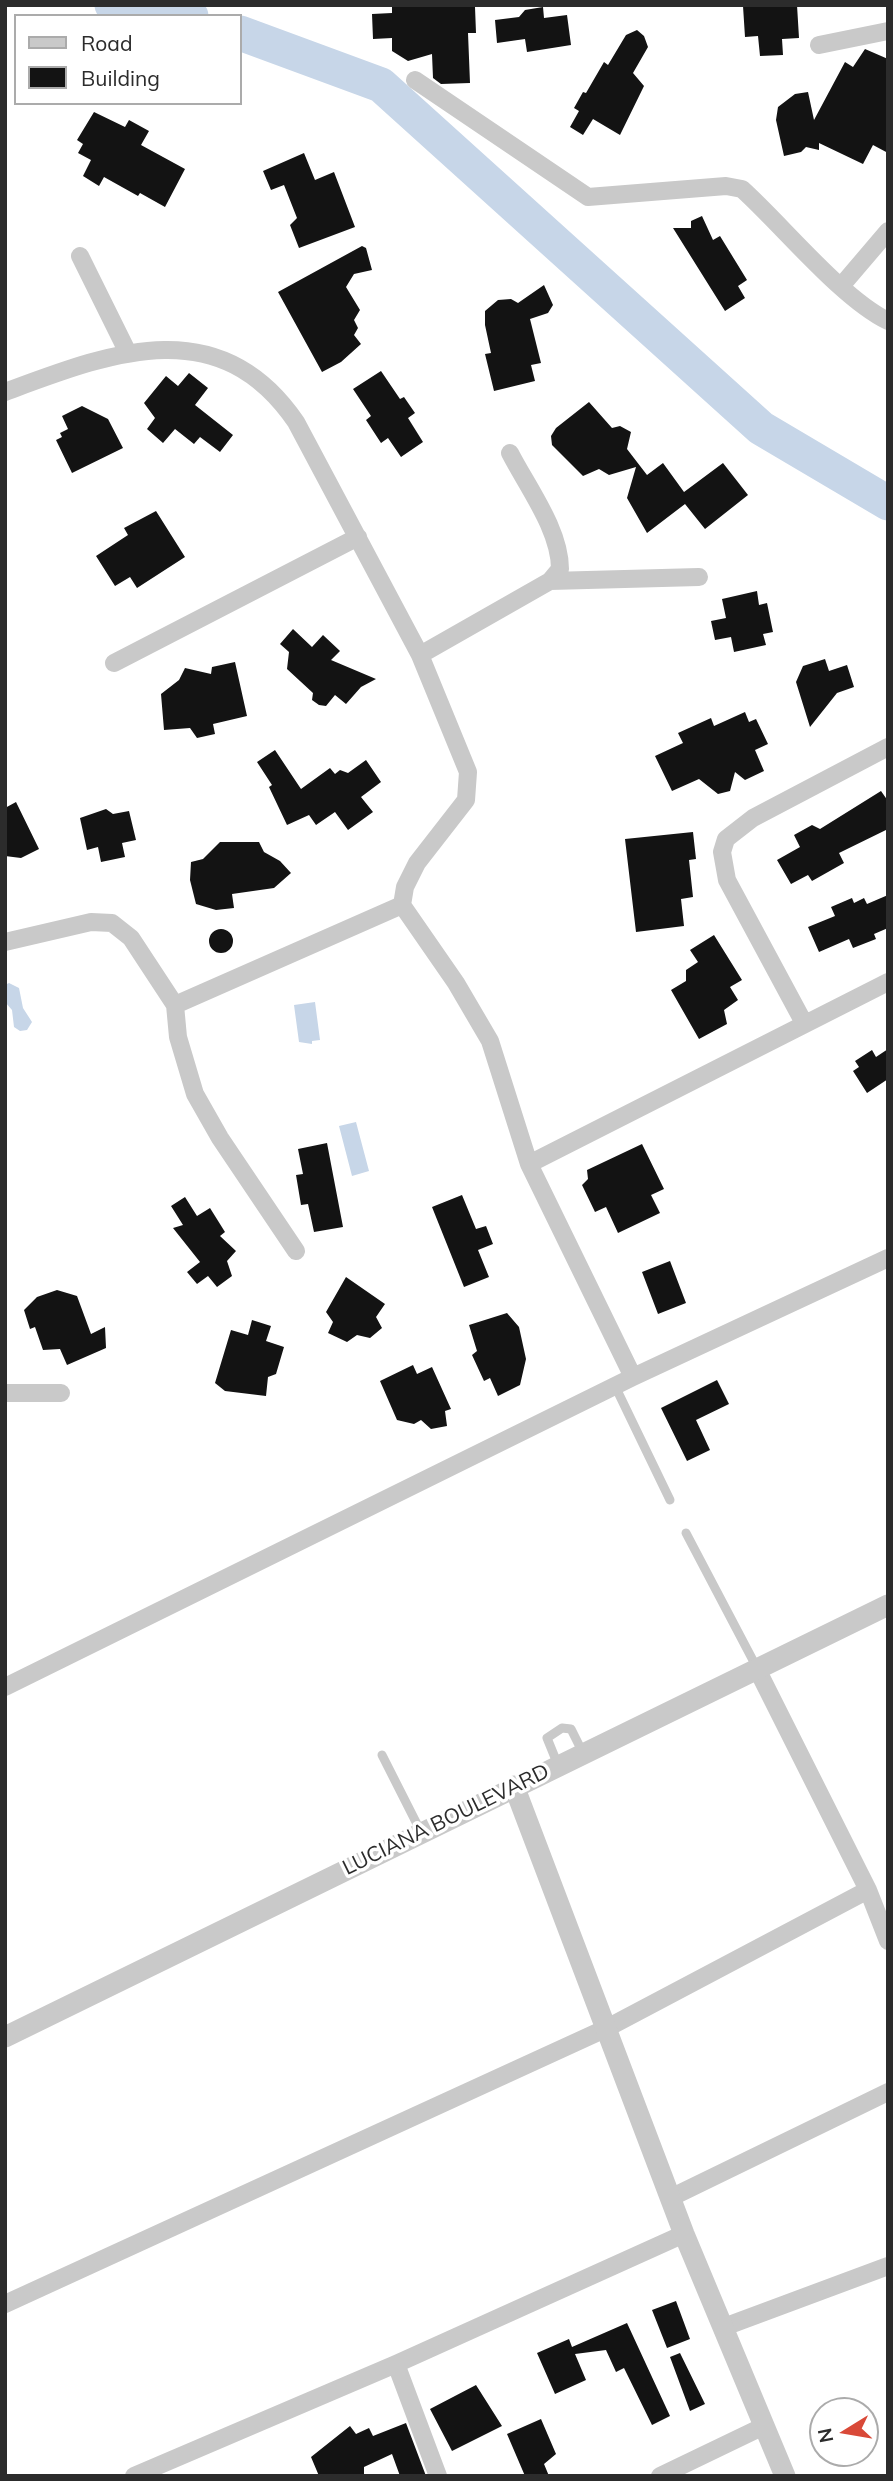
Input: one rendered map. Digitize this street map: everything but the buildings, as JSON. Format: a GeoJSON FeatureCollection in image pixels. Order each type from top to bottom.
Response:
{"type":"FeatureCollection","features":[{"type":"Feature","properties":{"kind":"street"},"geometry":{"type":"LineString","coordinates":[[819,45],[888,31]]}},
{"type":"Feature","properties":{"kind":"street"},"geometry":{"type":"LineString","coordinates":[[415,80],[588,197],[726,186],[742,189],[842,285],[888,321]]}},
{"type":"Feature","properties":{"kind":"street"},"geometry":{"type":"LineString","coordinates":[[842,285],[888,231]]}},
{"type":"Feature","properties":{"kind":"street"},"geometry":{"type":"LineString","coordinates":[[80,256],[128,353]]}},
{"type":"Feature","properties":{"kind":"street"},"geometry":{"type":"LineString","coordinates":[[5,393],[95,359],[165,350],[209,356],[239,366],[257,377],[272,391],[296,422],[420,655],[461,750],[469,787],[466,800],[410,874],[402,905],[456,983],[490,1041],[529,1164],[633,1377]]}},
{"type":"Feature","properties":{"kind":"street"},"geometry":{"type":"LineString","coordinates":[[420,655],[550,581],[560,569],[560,556],[510,453]]}},
{"type":"Feature","properties":{"kind":"street"},"geometry":{"type":"LineString","coordinates":[[114,663],[358,537]]}},
{"type":"Feature","properties":{"kind":"street"},"geometry":{"type":"LineString","coordinates":[[550,581],[699,577]]}},
{"type":"Feature","properties":{"kind":"street"},"geometry":{"type":"LineString","coordinates":[[804,1023],[727,880],[722,852],[726,839],[753,818],[888,747]]}},
{"type":"Feature","properties":{"kind":"street"},"geometry":{"type":"LineString","coordinates":[[175,1005],[402,905]]}},
{"type":"Feature","properties":{"kind":"street"},"geometry":{"type":"LineString","coordinates":[[5,943],[78,923],[112,923],[122,928],[143,952],[175,1005],[178,1037],[195,1094],[220,1138],[296,1251]]}},
{"type":"Feature","properties":{"kind":"street"},"geometry":{"type":"LineString","coordinates":[[529,1164],[888,982]]}},
{"type":"Feature","properties":{"kind":"street"},"geometry":{"type":"LineString","coordinates":[[5,1687],[615,1385],[888,1258]]}},
{"type":"Feature","properties":{"kind":"street"},"geometry":{"type":"LineString","coordinates":[[5,1393],[61,1393]]}},
{"type":"Feature","properties":{"kind":"street","name":"LUCIANA BOULEVARD"},"geometry":{"type":"LineString","coordinates":[[5,2037],[888,1605]]}},
{"type":"Feature","properties":{"kind":"street"},"geometry":{"type":"LineString","coordinates":[[757,1669],[869,1890],[882,1909],[888,1941]]}},
{"type":"Feature","properties":{"kind":"street"},"geometry":{"type":"LineString","coordinates":[[514,1786],[684,2234],[785,2476]]}},
{"type":"Feature","properties":{"kind":"street"},"geometry":{"type":"LineString","coordinates":[[5,2304],[607,2028],[869,1890]]}},
{"type":"Feature","properties":{"kind":"street"},"geometry":{"type":"LineString","coordinates":[[670,2198],[888,2092]]}},
{"type":"Feature","properties":{"kind":"street"},"geometry":{"type":"LineString","coordinates":[[134,2476],[396,2364],[684,2234]]}},
{"type":"Feature","properties":{"kind":"street"},"geometry":{"type":"LineString","coordinates":[[724,2327],[888,2266]]}},
{"type":"Feature","properties":{"kind":"street"},"geometry":{"type":"LineString","coordinates":[[396,2364],[438,2476]]}},
{"type":"Feature","properties":{"kind":"street"},"geometry":{"type":"LineString","coordinates":[[660,2476],[764,2426]]}},
{"type":"Feature","properties":{"kind":"lane"},"geometry":{"type":"LineString","coordinates":[[615,1385],[670,1500]]}},
{"type":"Feature","properties":{"kind":"lane"},"geometry":{"type":"LineString","coordinates":[[686,1533],[757,1669]]}},
{"type":"Feature","properties":{"kind":"lane"},"geometry":{"type":"LineString","coordinates":[[558,1765],[547,1738],[562,1728],[570,1730],[583,1753]]}},
{"type":"Feature","properties":{"kind":"lane"},"geometry":{"type":"LineString","coordinates":[[382,1755],[422,1832]]}},
{"type":"Feature","properties":{"kind":"water"},"geometry":{"type":"Polygon","coordinates":[[[9,983],[19,988],[23,1008],[32,1022],[27,1030],[20,1031],[14,1027],[12,1010],[5,1002],[5,985],[9,983]]]}},
{"type":"Feature","properties":{"kind":"water"},"geometry":{"type":"Polygon","coordinates":[[[315,1002],[320,1040],[312,1041],[312,1044],[299,1042],[294,1005],[315,1002]]]}},
{"type":"Feature","properties":{"kind":"water"},"geometry":{"type":"Polygon","coordinates":[[[356,1122],[369,1171],[352,1176],[339,1126],[356,1122]]]}},
{"type":"Feature","properties":{"kind":"waterway"},"geometry":{"type":"LineString","coordinates":[[112,5],[171,8],[186,14]]}},
{"type":"Feature","properties":{"kind":"waterway"},"geometry":{"type":"LineString","coordinates":[[242,34],[381,85],[761,428],[888,503]]}}]}
